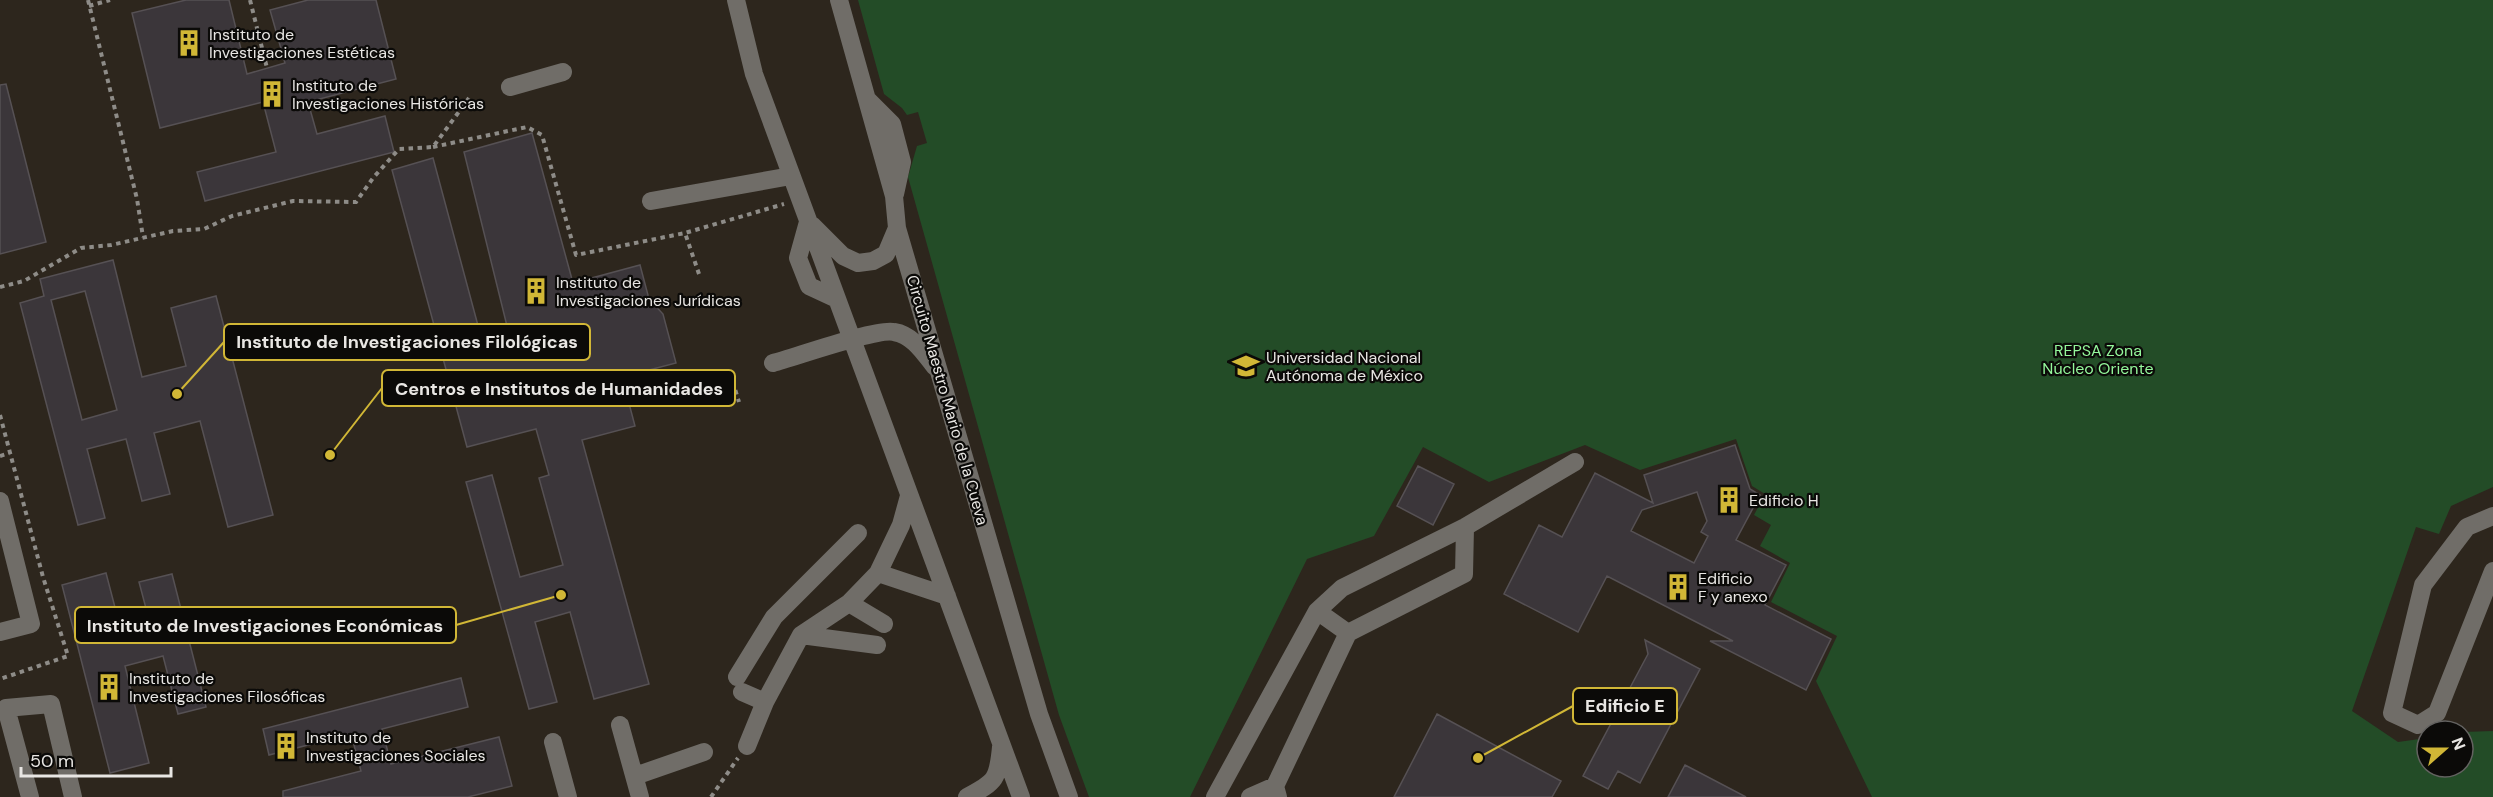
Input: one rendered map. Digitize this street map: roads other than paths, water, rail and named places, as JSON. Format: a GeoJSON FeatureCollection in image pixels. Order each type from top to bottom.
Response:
{"type":"FeatureCollection","features":[{"type":"Feature","properties":{"kind":"street"},"geometry":{"type":"LineString","coordinates":[[736,0],[754,74],[1021,797]]}},
{"type":"Feature","properties":{"kind":"street","name":"Circuito Maestro Mario de la Cueva"},"geometry":{"type":"LineString","coordinates":[[839,0],[894,196],[897,228],[1039,714],[1069,797]]}},
{"type":"Feature","properties":{"kind":"street"},"geometry":{"type":"LineString","coordinates":[[510,87],[563,72]]}},
{"type":"Feature","properties":{"kind":"street"},"geometry":{"type":"LineString","coordinates":[[651,201],[791,176]]}},
{"type":"Feature","properties":{"kind":"street"},"geometry":{"type":"LineString","coordinates":[[808,222],[843,256],[858,263],[873,261],[886,254],[897,228]]}},
{"type":"Feature","properties":{"kind":"street"},"geometry":{"type":"LineString","coordinates":[[773,363],[874,334],[893,332],[910,339],[942,376]]}},
{"type":"Feature","properties":{"kind":"street"},"geometry":{"type":"LineString","coordinates":[[1215,797],[1317,611],[1342,588],[1465,527],[1575,462]]}},
{"type":"Feature","properties":{"kind":"street"},"geometry":{"type":"LineString","coordinates":[[747,746],[765,702],[801,635],[849,603],[878,573],[901,525],[909,496]]}},
{"type":"Feature","properties":{"kind":"street"},"geometry":{"type":"LineString","coordinates":[[0,501],[31,624],[0,632]]}},
{"type":"Feature","properties":{"kind":"street"},"geometry":{"type":"LineString","coordinates":[[2493,516],[2467,527],[2423,585],[2392,713],[2418,725],[2437,713],[2493,571]]}},
{"type":"Feature","properties":{"kind":"street"},"geometry":{"type":"LineString","coordinates":[[1250,797],[1276,792],[1348,633],[1464,574],[1465,527]]}},
{"type":"Feature","properties":{"kind":"street"},"geometry":{"type":"LineString","coordinates":[[765,702],[740,685],[774,617],[858,533]]}},
{"type":"Feature","properties":{"kind":"street"},"geometry":{"type":"LineString","coordinates":[[878,573],[947,596]]}},
{"type":"Feature","properties":{"kind":"street"},"geometry":{"type":"LineString","coordinates":[[849,603],[885,624]]}},
{"type":"Feature","properties":{"kind":"street"},"geometry":{"type":"LineString","coordinates":[[1317,611],[1348,633]]}},
{"type":"Feature","properties":{"kind":"street"},"geometry":{"type":"LineString","coordinates":[[801,635],[877,645]]}},
{"type":"Feature","properties":{"kind":"street"},"geometry":{"type":"LineString","coordinates":[[30,797],[6,708],[51,704],[73,797]]}},
{"type":"Feature","properties":{"kind":"street"},"geometry":{"type":"LineString","coordinates":[[620,725],[640,797]]}},
{"type":"Feature","properties":{"kind":"street"},"geometry":{"type":"LineString","coordinates":[[553,742],[568,797]]}},
{"type":"Feature","properties":{"kind":"street"},"geometry":{"type":"LineString","coordinates":[[967,797],[987,787],[998,772],[1001,742]]}},
{"type":"Feature","properties":{"kind":"street"},"geometry":{"type":"LineString","coordinates":[[635,776],[704,752]]}},
{"type":"Feature","properties":{"kind":"place","name":"Instituto de Investigaciones Estéticas"},"geometry":{"type":"Point","coordinates":[189,43]}},
{"type":"Feature","properties":{"kind":"place","name":"Instituto de Investigaciones Históricas"},"geometry":{"type":"Point","coordinates":[272,94]}},
{"type":"Feature","properties":{"kind":"place","name":"Instituto de Investigaciones Jurídicas"},"geometry":{"type":"Point","coordinates":[536,291]}},
{"type":"Feature","properties":{"kind":"place","name":"Universidad Nacional Autónoma de México"},"geometry":{"type":"Point","coordinates":[1246,366]}},
{"type":"Feature","properties":{"kind":"place","name":"Instituto de Investigaciones Filológicas"},"geometry":{"type":"Point","coordinates":[177,394]}},
{"type":"Feature","properties":{"kind":"place","name":"Centros e Institutos de Humanidades"},"geometry":{"type":"Point","coordinates":[330,455]}},
{"type":"Feature","properties":{"kind":"place","name":"Edificio H"},"geometry":{"type":"Point","coordinates":[1729,500]}},
{"type":"Feature","properties":{"kind":"place","name":"Edificio F y anexo"},"geometry":{"type":"Point","coordinates":[1678,587]}},
{"type":"Feature","properties":{"kind":"place","name":"Instituto de Investigaciones Económicas"},"geometry":{"type":"Point","coordinates":[561,595]}},
{"type":"Feature","properties":{"kind":"place","name":"Instituto de Investigaciones Filosóficas"},"geometry":{"type":"Point","coordinates":[109,687]}},
{"type":"Feature","properties":{"kind":"place","name":"Instituto de Investigaciones Sociales"},"geometry":{"type":"Point","coordinates":[286,746]}},
{"type":"Feature","properties":{"kind":"place","name":"Edificio E"},"geometry":{"type":"Point","coordinates":[1478,758]}},
{"type":"Feature","properties":{"kind":"park label","name":"REPSA Zona Núcleo Oriente"},"geometry":{"type":"Point","coordinates":[2098,359]}}]}
